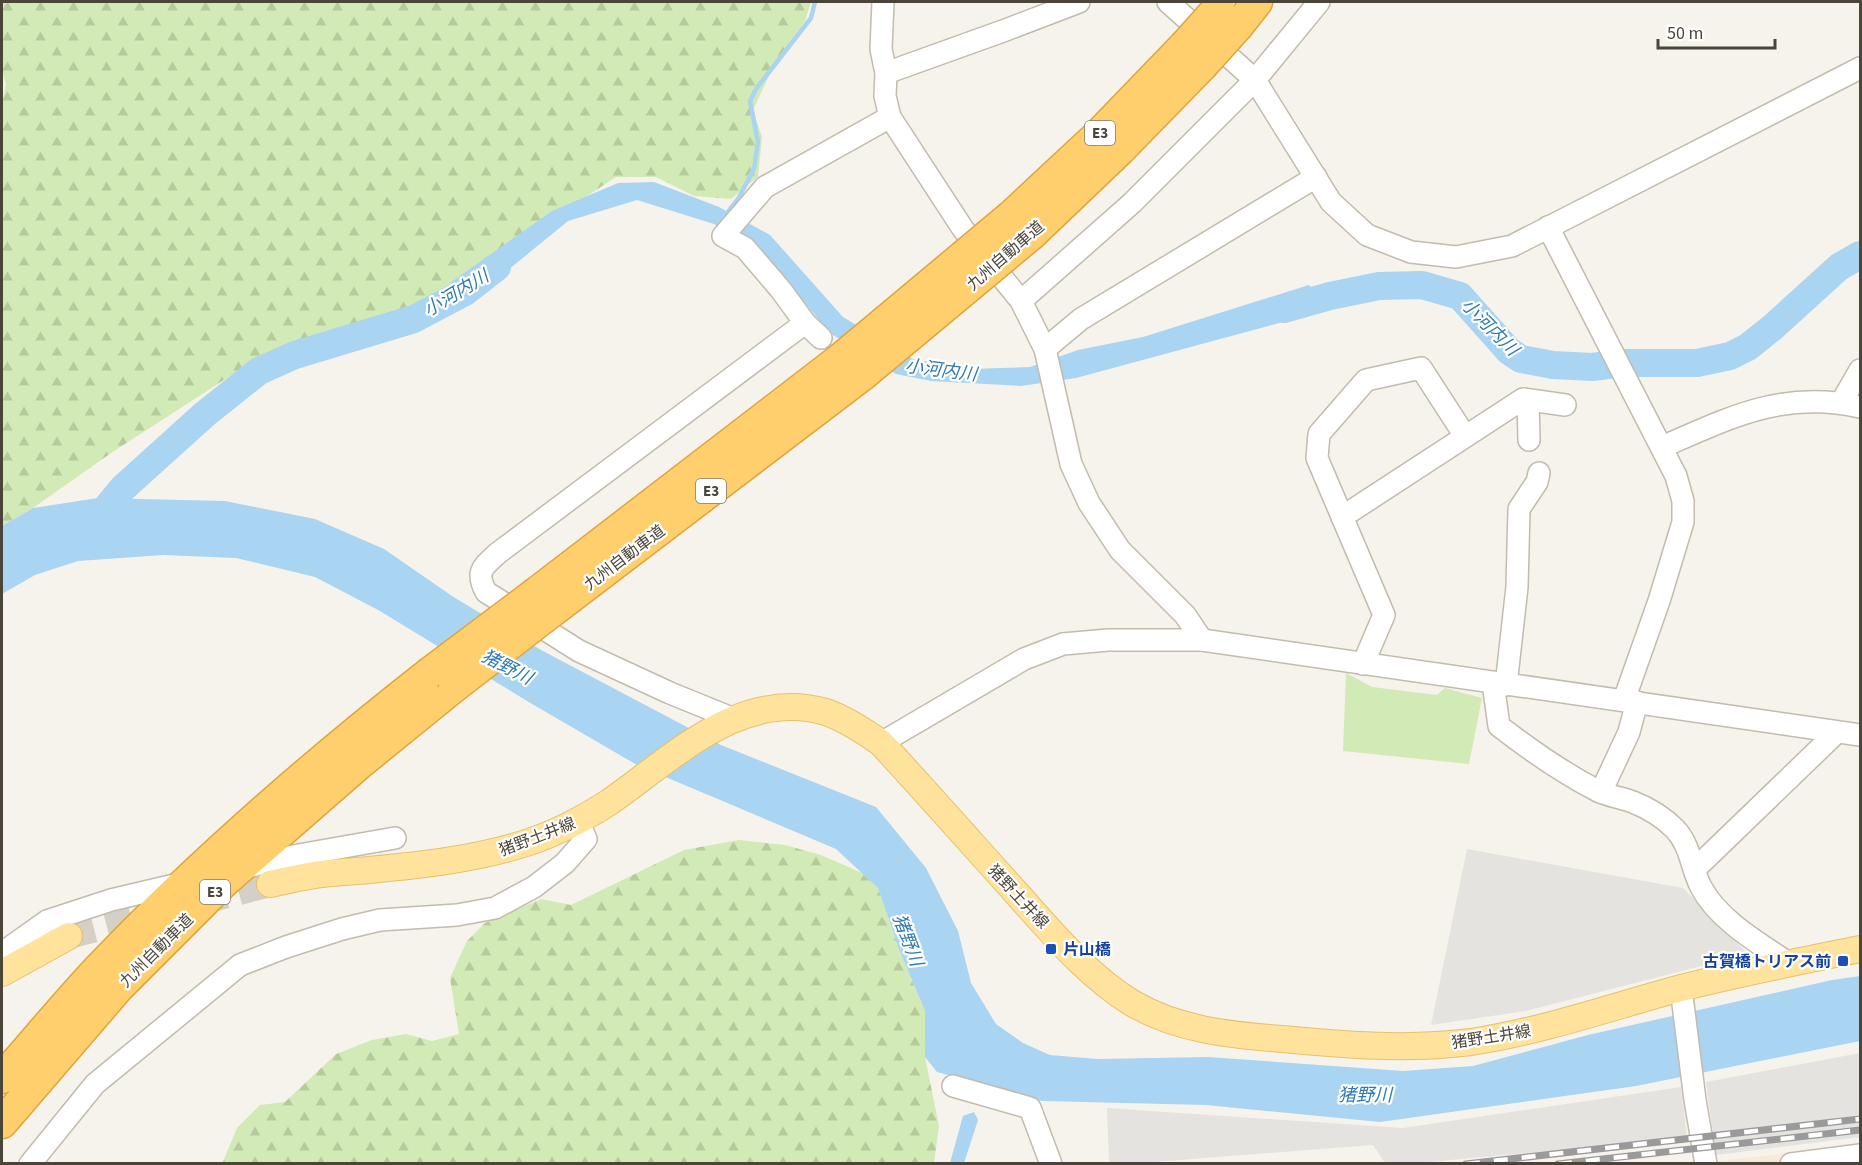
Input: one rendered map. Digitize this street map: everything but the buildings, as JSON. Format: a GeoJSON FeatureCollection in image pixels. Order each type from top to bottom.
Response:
{"type":"FeatureCollection","features":[{"type":"Feature","properties":{"kind":"highway","name":"九州自動車道"},"geometry":{"type":"LineString","coordinates":[[2,1078],[99,969],[208,861],[336,746],[441,681],[547,599],[842,357],[1120,150],[1226,11],[1257,2]]}},
{"type":"Feature","properties":{"kind":"highway","name":"九州自動車道"},"geometry":{"type":"LineString","coordinates":[[2,1123],[119,987],[223,883],[358,765],[441,681]]}},
{"type":"Feature","properties":{"kind":"main road","name":"猪野土井線"},"geometry":{"type":"LineString","coordinates":[[270,884],[315,875],[426,864],[491,854],[529,843],[578,821],[726,723],[753,711],[775,707],[800,708],[826,712],[855,725],[881,743],[1040,920],[1086,967],[1132,1002],[1180,1024],[1226,1034],[1369,1046],[1427,1046],[1468,1042],[1683,999],[1790,964],[1860,949]]}},
{"type":"Feature","properties":{"kind":"main road"},"geometry":{"type":"LineString","coordinates":[[2,973],[69,936]]}},
{"type":"Feature","properties":{"kind":"street"},"geometry":{"type":"LineString","coordinates":[[883,2],[881,49],[886,73],[885,96],[890,117],[963,229],[1021,301],[1045,349],[1071,464],[1089,503],[1120,550],[1185,615],[1202,640]]}},
{"type":"Feature","properties":{"kind":"street"},"geometry":{"type":"LineString","coordinates":[[886,73],[1003,32],[1079,2]]}},
{"type":"Feature","properties":{"kind":"street"},"geometry":{"type":"LineString","coordinates":[[1168,2],[1255,80],[1331,202],[1367,235],[1412,252],[1456,257],[1512,246],[1860,68]]}},
{"type":"Feature","properties":{"kind":"street"},"geometry":{"type":"LineString","coordinates":[[1021,301],[1132,203],[1255,80],[1318,2]]}},
{"type":"Feature","properties":{"kind":"street"},"geometry":{"type":"LineString","coordinates":[[842,357],[805,323],[745,248],[723,236],[765,187],[890,117]]}},
{"type":"Feature","properties":{"kind":"street"},"geometry":{"type":"LineString","coordinates":[[1045,349],[1081,319],[1316,177]]}},
{"type":"Feature","properties":{"kind":"street"},"geometry":{"type":"LineString","coordinates":[[1548,227],[1638,405],[1662,447],[1676,476],[1683,501],[1683,522],[1630,701],[1629,732],[1601,792]]}},
{"type":"Feature","properties":{"kind":"street"},"geometry":{"type":"LineString","coordinates":[[726,723],[670,693],[579,651],[486,592],[480,580],[482,567],[805,323]]}},
{"type":"Feature","properties":{"kind":"street"},"geometry":{"type":"LineString","coordinates":[[1363,664],[1384,615],[1317,458],[1319,434],[1366,380],[1421,368],[1465,436]]}},
{"type":"Feature","properties":{"kind":"street"},"geometry":{"type":"LineString","coordinates":[[1662,447],[1736,414],[1804,401],[1851,405],[1860,370]]}},
{"type":"Feature","properties":{"kind":"street"},"geometry":{"type":"LineString","coordinates":[[1342,516],[1523,399],[1565,405]]}},
{"type":"Feature","properties":{"kind":"street"},"geometry":{"type":"LineString","coordinates":[[1528,400],[1529,440]]}},
{"type":"Feature","properties":{"kind":"street"},"geometry":{"type":"LineString","coordinates":[[1539,473],[1537,482],[1519,509],[1517,587],[1499,684],[1499,726],[1522,745],[1601,792],[1633,802],[1664,820],[1686,843],[1700,886],[1717,907],[1747,936],[1790,964]]}},
{"type":"Feature","properties":{"kind":"street"},"geometry":{"type":"LineString","coordinates":[[881,743],[1024,659],[1063,644],[1108,640],[1202,640],[1860,735]]}},
{"type":"Feature","properties":{"kind":"street"},"geometry":{"type":"LineString","coordinates":[[1695,869],[1837,732]]}},
{"type":"Feature","properties":{"kind":"street"},"geometry":{"type":"LineString","coordinates":[[30,1164],[94,1084],[240,965],[286,947],[342,929],[380,920],[457,915],[495,908],[534,887],[565,863],[586,839],[578,821]]}},
{"type":"Feature","properties":{"kind":"street"},"geometry":{"type":"LineString","coordinates":[[2,953],[47,921],[111,900],[292,856],[395,838]]}},
{"type":"Feature","properties":{"kind":"street"},"geometry":{"type":"LineString","coordinates":[[1683,999],[1695,1100],[1706,1164]]}},
{"type":"Feature","properties":{"kind":"street"},"geometry":{"type":"LineString","coordinates":[[953,1086],[1030,1108],[1051,1164]]}},
{"type":"Feature","properties":{"kind":"street"},"geometry":{"type":"LineString","coordinates":[[1791,1164],[1860,1155]]}},
{"type":"Feature","properties":{"kind":"shaded area"},"geometry":{"type":"Polygon","coordinates":[[[1467,849],[1683,888],[1748,954],[1526,1011],[1431,1025],[1467,849]]]}},
{"type":"Feature","properties":{"kind":"shaded area"},"geometry":{"type":"Polygon","coordinates":[[[1860,1053],[1860,1137],[1716,1155],[1706,1082],[1860,1053]]]}},
{"type":"Feature","properties":{"kind":"shaded area"},"geometry":{"type":"Polygon","coordinates":[[[1681,1087],[1687,1138],[1407,1164],[1385,1163],[1373,1145],[1141,1163],[1109,1163],[1107,1108],[1403,1128],[1681,1087]]]}},
{"type":"Feature","properties":{"kind":"shaded area"},"geometry":{"type":"Polygon","coordinates":[[[1860,1145],[1860,1163],[1693,1164],[1718,1161],[1860,1145]]]}},
{"type":"Feature","properties":{"kind":"green space"},"geometry":{"type":"Polygon","coordinates":[[[2,2],[811,2],[805,21],[775,63],[753,110],[762,137],[758,177],[731,199],[694,196],[656,177],[616,177],[537,229],[458,286],[375,320],[322,332],[258,358],[111,453],[33,508],[2,526],[2,105],[6,84],[2,71],[2,2]]]}},
{"type":"Feature","properties":{"kind":"green space"},"geometry":{"type":"Polygon","coordinates":[[[1346,673],[1372,687],[1437,695],[1445,688],[1482,698],[1469,764],[1343,751],[1346,673]]]}},
{"type":"Feature","properties":{"kind":"green space"},"geometry":{"type":"Polygon","coordinates":[[[739,840],[785,845],[821,855],[862,873],[878,888],[899,949],[925,1011],[925,1057],[939,1126],[934,1163],[222,1164],[237,1128],[260,1105],[285,1102],[336,1054],[372,1040],[406,1034],[432,1041],[459,1034],[450,978],[467,941],[485,923],[541,899],[571,905],[684,850],[739,840]]]}},
{"type":"Feature","properties":{"kind":"water"},"geometry":{"type":"Polygon","coordinates":[[[654,182],[719,207],[770,235],[843,317],[913,359],[969,369],[1030,367],[1078,350],[1143,337],[1309,285],[1331,309],[1076,378],[1021,386],[931,381],[896,374],[830,333],[758,247],[714,224],[637,200],[568,221],[475,297],[450,283],[552,211],[618,183],[654,182]]]}},
{"type":"Feature","properties":{"kind":"water","name":"猪野川"},"geometry":{"type":"Polygon","coordinates":[[[98,498],[225,501],[315,519],[384,549],[452,596],[541,650],[721,745],[876,807],[926,868],[958,931],[971,983],[996,1024],[1023,1043],[1050,1055],[1097,1059],[1208,1057],[1403,1071],[1473,1066],[1588,1035],[1832,980],[1860,976],[1860,1041],[1636,1086],[1380,1122],[1206,1105],[1042,1101],[937,1072],[925,1057],[925,1011],[899,949],[878,888],[836,849],[637,765],[380,611],[315,577],[236,558],[163,555],[78,561],[35,575],[2,594],[2,526],[33,508],[98,498]]]}},
{"type":"Feature","properties":{"kind":"water"},"geometry":{"type":"Polygon","coordinates":[[[974,1112],[978,1120],[964,1163],[950,1163],[963,1116],[974,1112]]]}},
{"type":"Feature","properties":{"kind":"waterway"},"geometry":{"type":"LineString","coordinates":[[724,217],[738,199],[754,169],[758,142],[750,101],[756,89],[811,18],[815,2]]}},
{"type":"Feature","properties":{"kind":"waterway","name":"小河内川"},"geometry":{"type":"LineString","coordinates":[[1284,309],[1330,296],[1379,286],[1422,285],[1460,296],[1509,351],[1521,359],[1553,365],[1592,367],[1624,363],[1697,363],[1730,356],[1748,347],[1839,267],[1860,255]]}},
{"type":"Feature","properties":{"kind":"waterway","name":"小河内川"},"geometry":{"type":"LineString","coordinates":[[92,531],[103,512],[123,488],[205,414],[259,371],[295,355],[414,319],[465,292],[497,267]]}},
{"type":"Feature","properties":{"kind":"tunnel"},"geometry":{"type":"LineString","coordinates":[[201,902],[270,884]]}},
{"type":"Feature","properties":{"kind":"tunnel"},"geometry":{"type":"LineString","coordinates":[[69,936],[157,913]]}},
{"type":"Feature","properties":{"kind":"railway"},"geometry":{"type":"LineString","coordinates":[[1466,1164],[1860,1119]]}},
{"type":"Feature","properties":{"kind":"railway"},"geometry":{"type":"LineString","coordinates":[[1558,1164],[1860,1130]]}},
{"type":"Feature","properties":{"kind":"place","name":"片山橋"},"geometry":{"type":"Point","coordinates":[1051,949]}},
{"type":"Feature","properties":{"kind":"place","name":"古賀橋トリアス前"},"geometry":{"type":"Point","coordinates":[1843,961]}}]}
